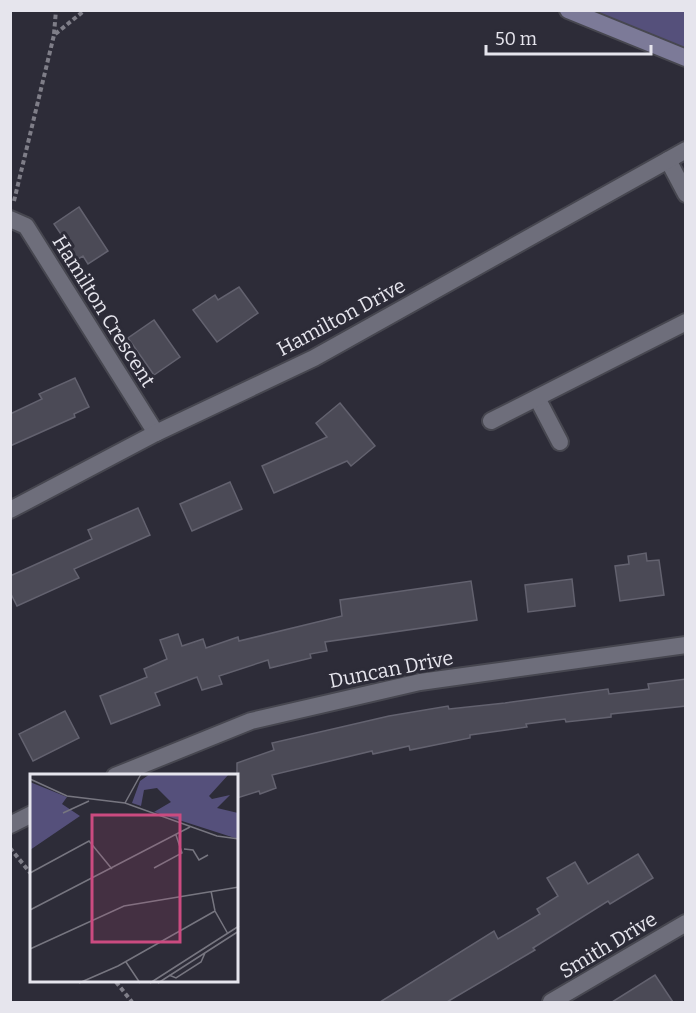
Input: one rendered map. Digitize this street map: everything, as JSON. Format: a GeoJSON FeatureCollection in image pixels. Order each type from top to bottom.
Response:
{"type":"FeatureCollection","features":[{"type":"Feature","properties":{"kind":"main road"},"geometry":{"type":"LineString","coordinates":[[568,10],[686,58]]}},
{"type":"Feature","properties":{"kind":"street","name":"Hamilton Drive"},"geometry":{"type":"LineString","coordinates":[[10,510],[156,432],[314,358],[686,150]]}},
{"type":"Feature","properties":{"kind":"street"},"geometry":{"type":"LineString","coordinates":[[668,160],[686,194]]}},
{"type":"Feature","properties":{"kind":"street","name":"Hamilton Crescent"},"geometry":{"type":"LineString","coordinates":[[12,210],[26,226],[156,432]]}},
{"type":"Feature","properties":{"kind":"street"},"geometry":{"type":"LineString","coordinates":[[491,422],[686,322]]}},
{"type":"Feature","properties":{"kind":"street"},"geometry":{"type":"LineString","coordinates":[[537,398],[560,442]]}},
{"type":"Feature","properties":{"kind":"street","name":"Duncan Drive"},"geometry":{"type":"LineString","coordinates":[[120,774],[251,721],[420,682],[686,645]]}},
{"type":"Feature","properties":{"kind":"street"},"geometry":{"type":"LineString","coordinates":[[10,825],[30,815]]}},
{"type":"Feature","properties":{"kind":"street","name":"Smith Drive"},"geometry":{"type":"LineString","coordinates":[[551,1002],[686,923]]}},
{"type":"Feature","properties":{"kind":"path"},"geometry":{"type":"LineString","coordinates":[[12,210],[54,34],[56,10]]}},
{"type":"Feature","properties":{"kind":"path"},"geometry":{"type":"LineString","coordinates":[[54,34],[85,10]]}},
{"type":"Feature","properties":{"kind":"path"},"geometry":{"type":"LineString","coordinates":[[10,848],[30,873]]}},
{"type":"Feature","properties":{"kind":"path"},"geometry":{"type":"LineString","coordinates":[[118,983],[132,1002]]}},
{"type":"Feature","properties":{"kind":"shaded area"},"geometry":{"type":"Polygon","coordinates":[[[568,11],[685,11],[685,58],[568,11]]]}},
{"type":"Feature","properties":{"kind":"building"},"geometry":{"type":"Polygon","coordinates":[[[79,207],[108,251],[88,264],[83,256],[78,259],[54,224],[79,207]]]}},
{"type":"Feature","properties":{"kind":"building"},"geometry":{"type":"Polygon","coordinates":[[[239,287],[258,313],[217,342],[193,310],[215,295],[218,300],[239,287]]]}},
{"type":"Feature","properties":{"kind":"building"},"geometry":{"type":"Polygon","coordinates":[[[154,320],[180,357],[154,375],[128,338],[154,320]]]}},
{"type":"Feature","properties":{"kind":"building"},"geometry":{"type":"Polygon","coordinates":[[[75,378],[89,407],[74,414],[75,417],[10,446],[10,414],[42,399],[39,394],[75,378]]]}},
{"type":"Feature","properties":{"kind":"building"},"geometry":{"type":"Polygon","coordinates":[[[340,403],[375,446],[351,466],[347,461],[274,493],[262,466],[327,437],[316,423],[340,403]]]}},
{"type":"Feature","properties":{"kind":"building"},"geometry":{"type":"Polygon","coordinates":[[[230,482],[242,509],[192,531],[180,504],[230,482]]]}},
{"type":"Feature","properties":{"kind":"building"},"geometry":{"type":"Polygon","coordinates":[[[138,508],[150,535],[74,569],[79,578],[17,606],[10,592],[10,576],[92,539],[88,530],[138,508]]]}},
{"type":"Feature","properties":{"kind":"building"},"geometry":{"type":"Polygon","coordinates":[[[646,553],[647,561],[659,560],[664,595],[620,601],[615,566],[629,564],[628,556],[646,553]]]}},
{"type":"Feature","properties":{"kind":"building"},"geometry":{"type":"Polygon","coordinates":[[[572,579],[575,606],[528,612],[525,585],[572,579]]]}},
{"type":"Feature","properties":{"kind":"building"},"geometry":{"type":"Polygon","coordinates":[[[471,581],[477,620],[325,642],[327,651],[310,654],[311,658],[270,668],[268,660],[219,676],[222,684],[202,690],[197,677],[155,693],[160,705],[111,724],[100,696],[147,677],[144,669],[167,659],[160,640],[178,634],[182,646],[203,639],[206,648],[238,637],[239,641],[342,616],[340,600],[471,581]]]}},
{"type":"Feature","properties":{"kind":"building"},"geometry":{"type":"Polygon","coordinates":[[[686,679],[686,706],[611,714],[611,717],[526,724],[527,727],[470,735],[470,738],[410,750],[409,746],[373,754],[372,751],[272,775],[276,788],[260,794],[259,791],[238,798],[237,763],[274,750],[272,743],[389,716],[448,706],[449,709],[608,689],[609,694],[649,689],[648,684],[686,679]]]}},
{"type":"Feature","properties":{"kind":"building"},"geometry":{"type":"Polygon","coordinates":[[[65,711],[79,738],[33,761],[19,734],[65,711]]]}},
{"type":"Feature","properties":{"kind":"building"},"geometry":{"type":"Polygon","coordinates":[[[638,854],[653,878],[610,904],[608,901],[533,948],[535,950],[447,1002],[380,1002],[494,931],[498,939],[540,914],[537,909],[558,896],[547,878],[575,862],[588,884],[638,854]]]}},
{"type":"Feature","properties":{"kind":"building"},"geometry":{"type":"Polygon","coordinates":[[[655,975],[673,1002],[612,1002],[655,975]]]}}]}
